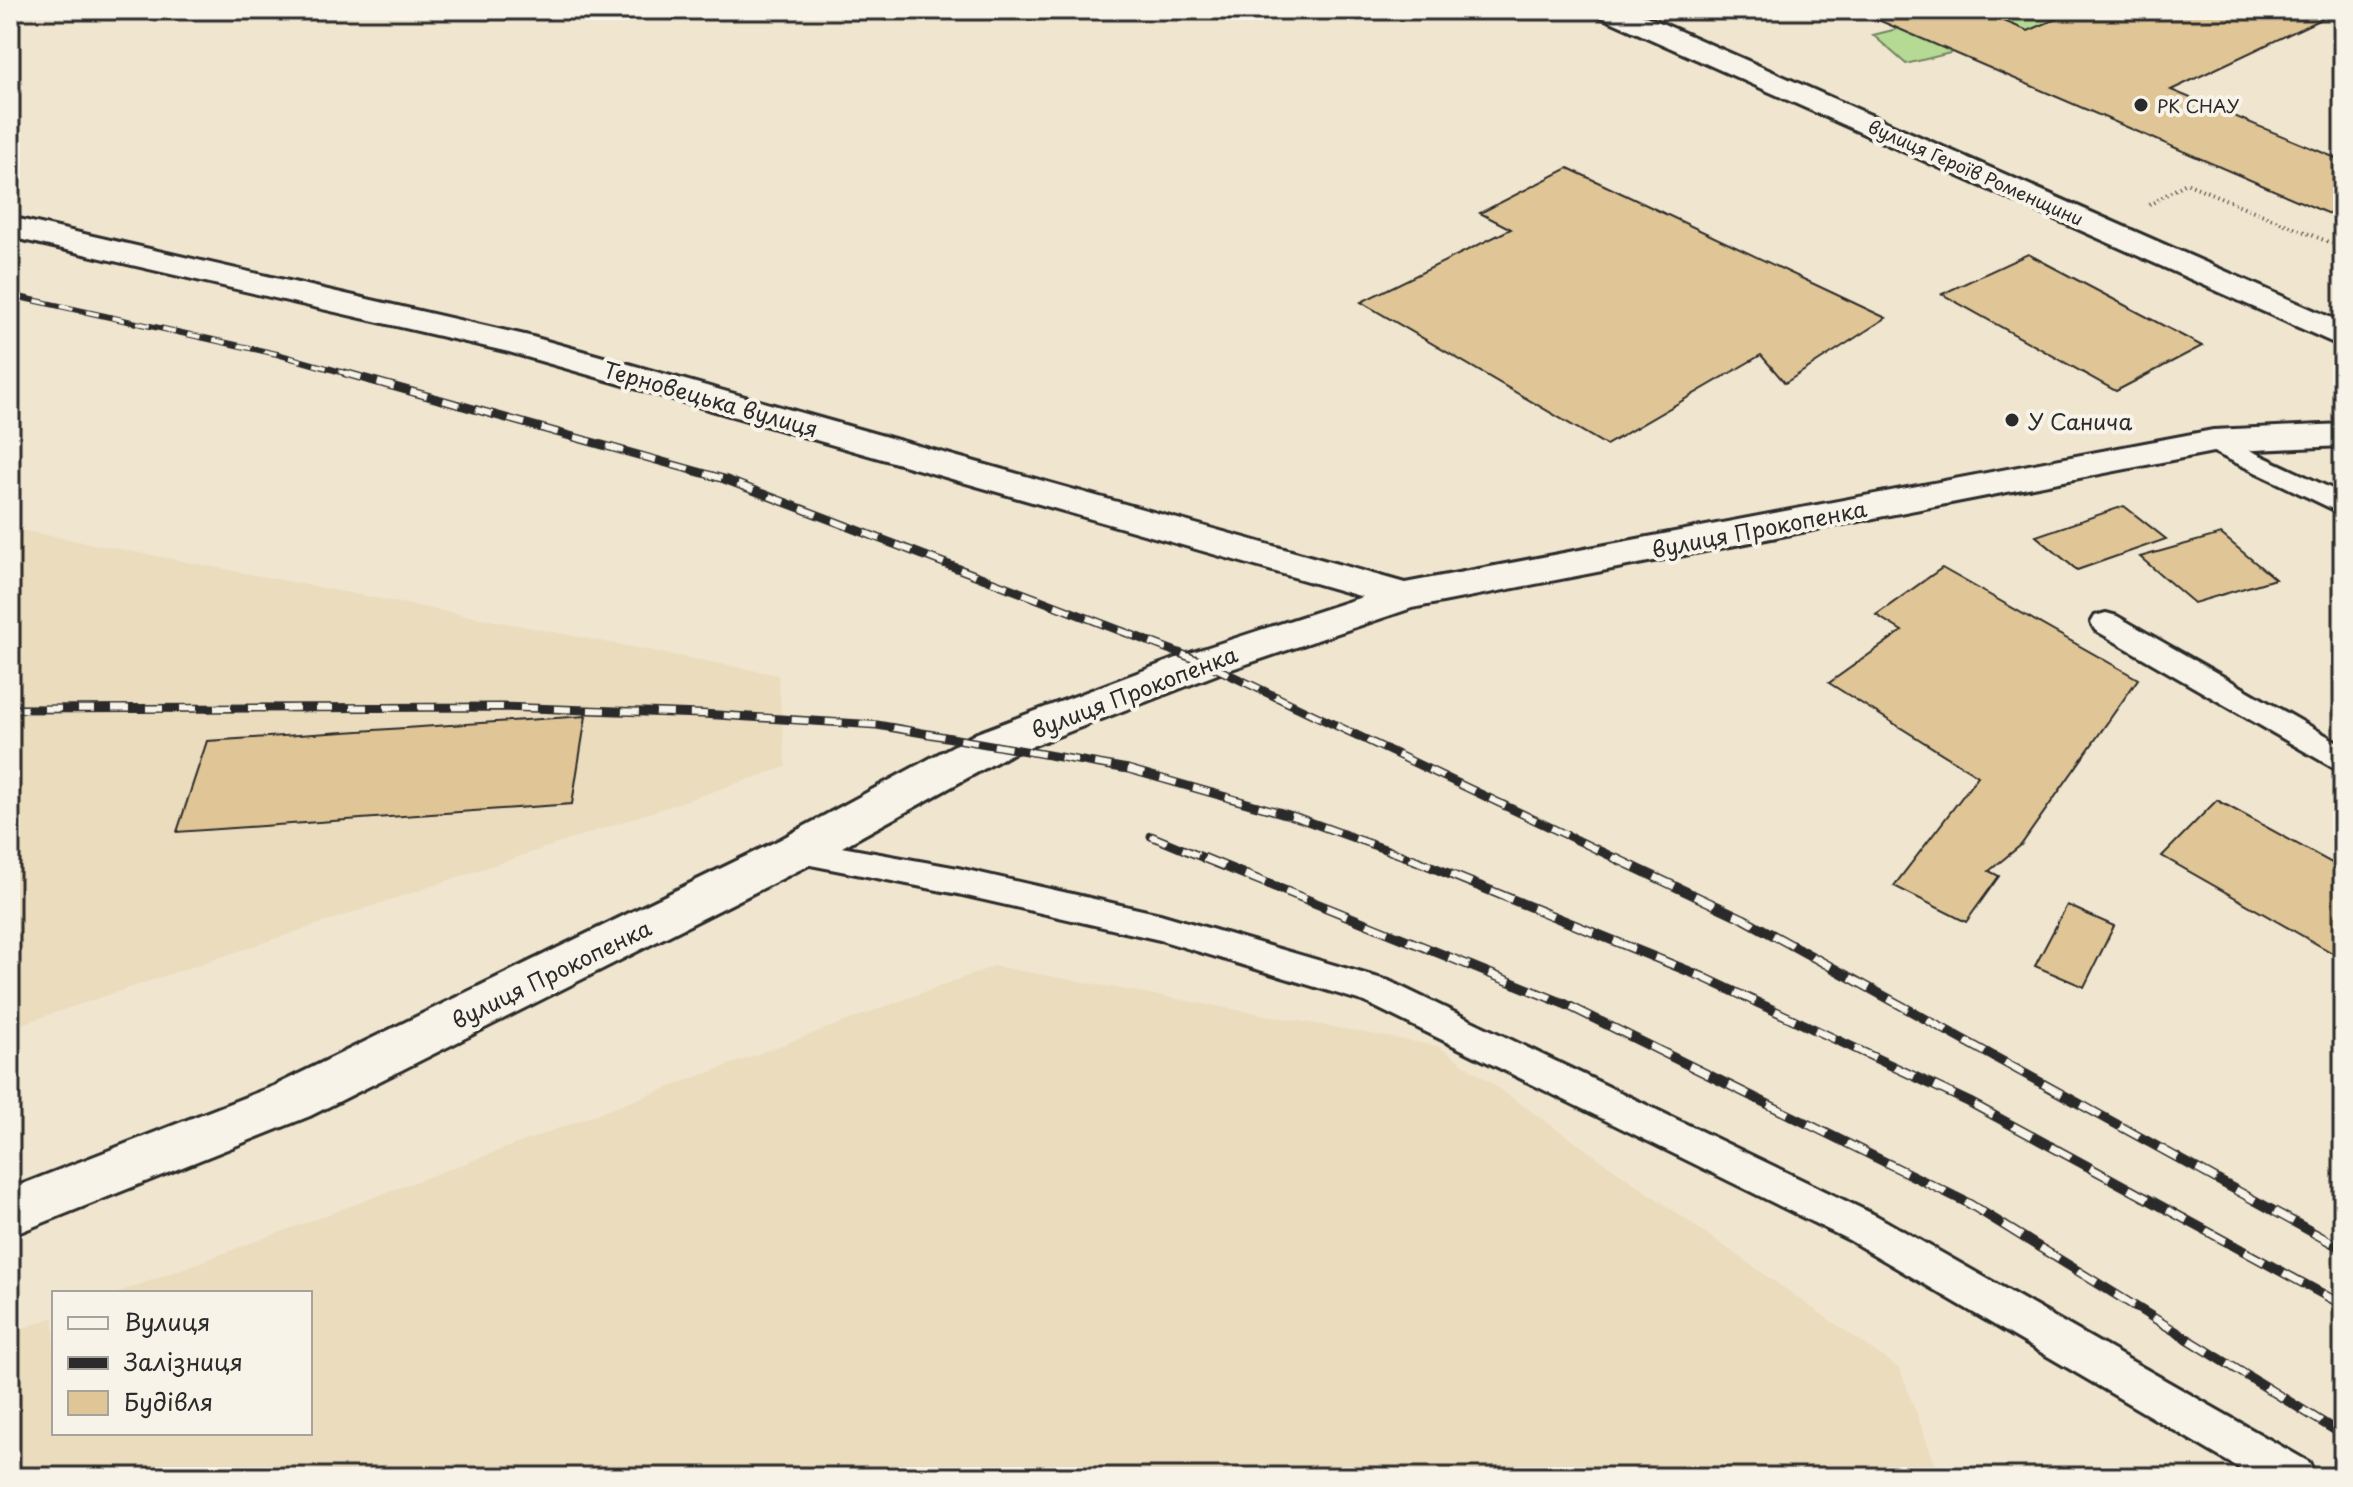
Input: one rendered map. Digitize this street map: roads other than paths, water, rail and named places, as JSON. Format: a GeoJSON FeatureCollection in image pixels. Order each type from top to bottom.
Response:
{"type":"FeatureCollection","features":[{"type":"Feature","properties":{"kind":"main road","name":"вулиця Героїв Роменщини"},"geometry":{"type":"LineString","coordinates":[[1609,10],[2343,336]]}},
{"type":"Feature","properties":{"kind":"main road","name":"Терновецька вулиця"},"geometry":{"type":"LineString","coordinates":[[10,227],[517,343],[1405,596]]}},
{"type":"Feature","properties":{"kind":"main road","name":"вулиця Прокопенка"},"geometry":{"type":"LineString","coordinates":[[10,1213],[292,1101],[797,851],[993,744],[1205,663],[1405,596],[2213,441],[2343,435]]}},
{"type":"Feature","properties":{"kind":"lane"},"geometry":{"type":"LineString","coordinates":[[2213,441],[2343,505]]}},
{"type":"Feature","properties":{"kind":"lane"},"geometry":{"type":"LineString","coordinates":[[2106,623],[2343,759]]}},
{"type":"Feature","properties":{"kind":"lane"},"geometry":{"type":"LineString","coordinates":[[797,851],[958,881],[1160,927],[1376,991],[1863,1228],[2294,1477]]}},
{"type":"Feature","properties":{"kind":"railway"},"geometry":{"type":"LineString","coordinates":[[10,295],[277,354],[352,375]]}},
{"type":"Feature","properties":{"kind":"railway"},"geometry":{"type":"LineString","coordinates":[[345,373],[724,479],[1205,663],[1619,860]]}},
{"type":"Feature","properties":{"kind":"railway"},"geometry":{"type":"LineString","coordinates":[[10,709],[501,707],[702,714],[877,725],[1128,769],[1296,817],[1414,860]]}},
{"type":"Feature","properties":{"kind":"railway"},"geometry":{"type":"LineString","coordinates":[[1151,836],[1209,860]]}},
{"type":"Feature","properties":{"kind":"railway"},"geometry":{"type":"LineString","coordinates":[[1204,858],[1565,1004],[1968,1203],[2343,1435]]}},
{"type":"Feature","properties":{"kind":"railway"},"geometry":{"type":"LineString","coordinates":[[1410,858],[1414,860]]}},
{"type":"Feature","properties":{"kind":"railway"},"geometry":{"type":"LineString","coordinates":[[1615,858],[1744,919],[2343,1249]]}},
{"type":"Feature","properties":{"kind":"railway"},"geometry":{"type":"LineString","coordinates":[[1414,860],[1703,977],[1969,1102],[2343,1305]]}},
{"type":"Feature","properties":{"kind":"place","name":"РК СНАУ"},"geometry":{"type":"Point","coordinates":[2141,105]}},
{"type":"Feature","properties":{"kind":"place","name":"У Санича"},"geometry":{"type":"Point","coordinates":[2012,420]}}]}
